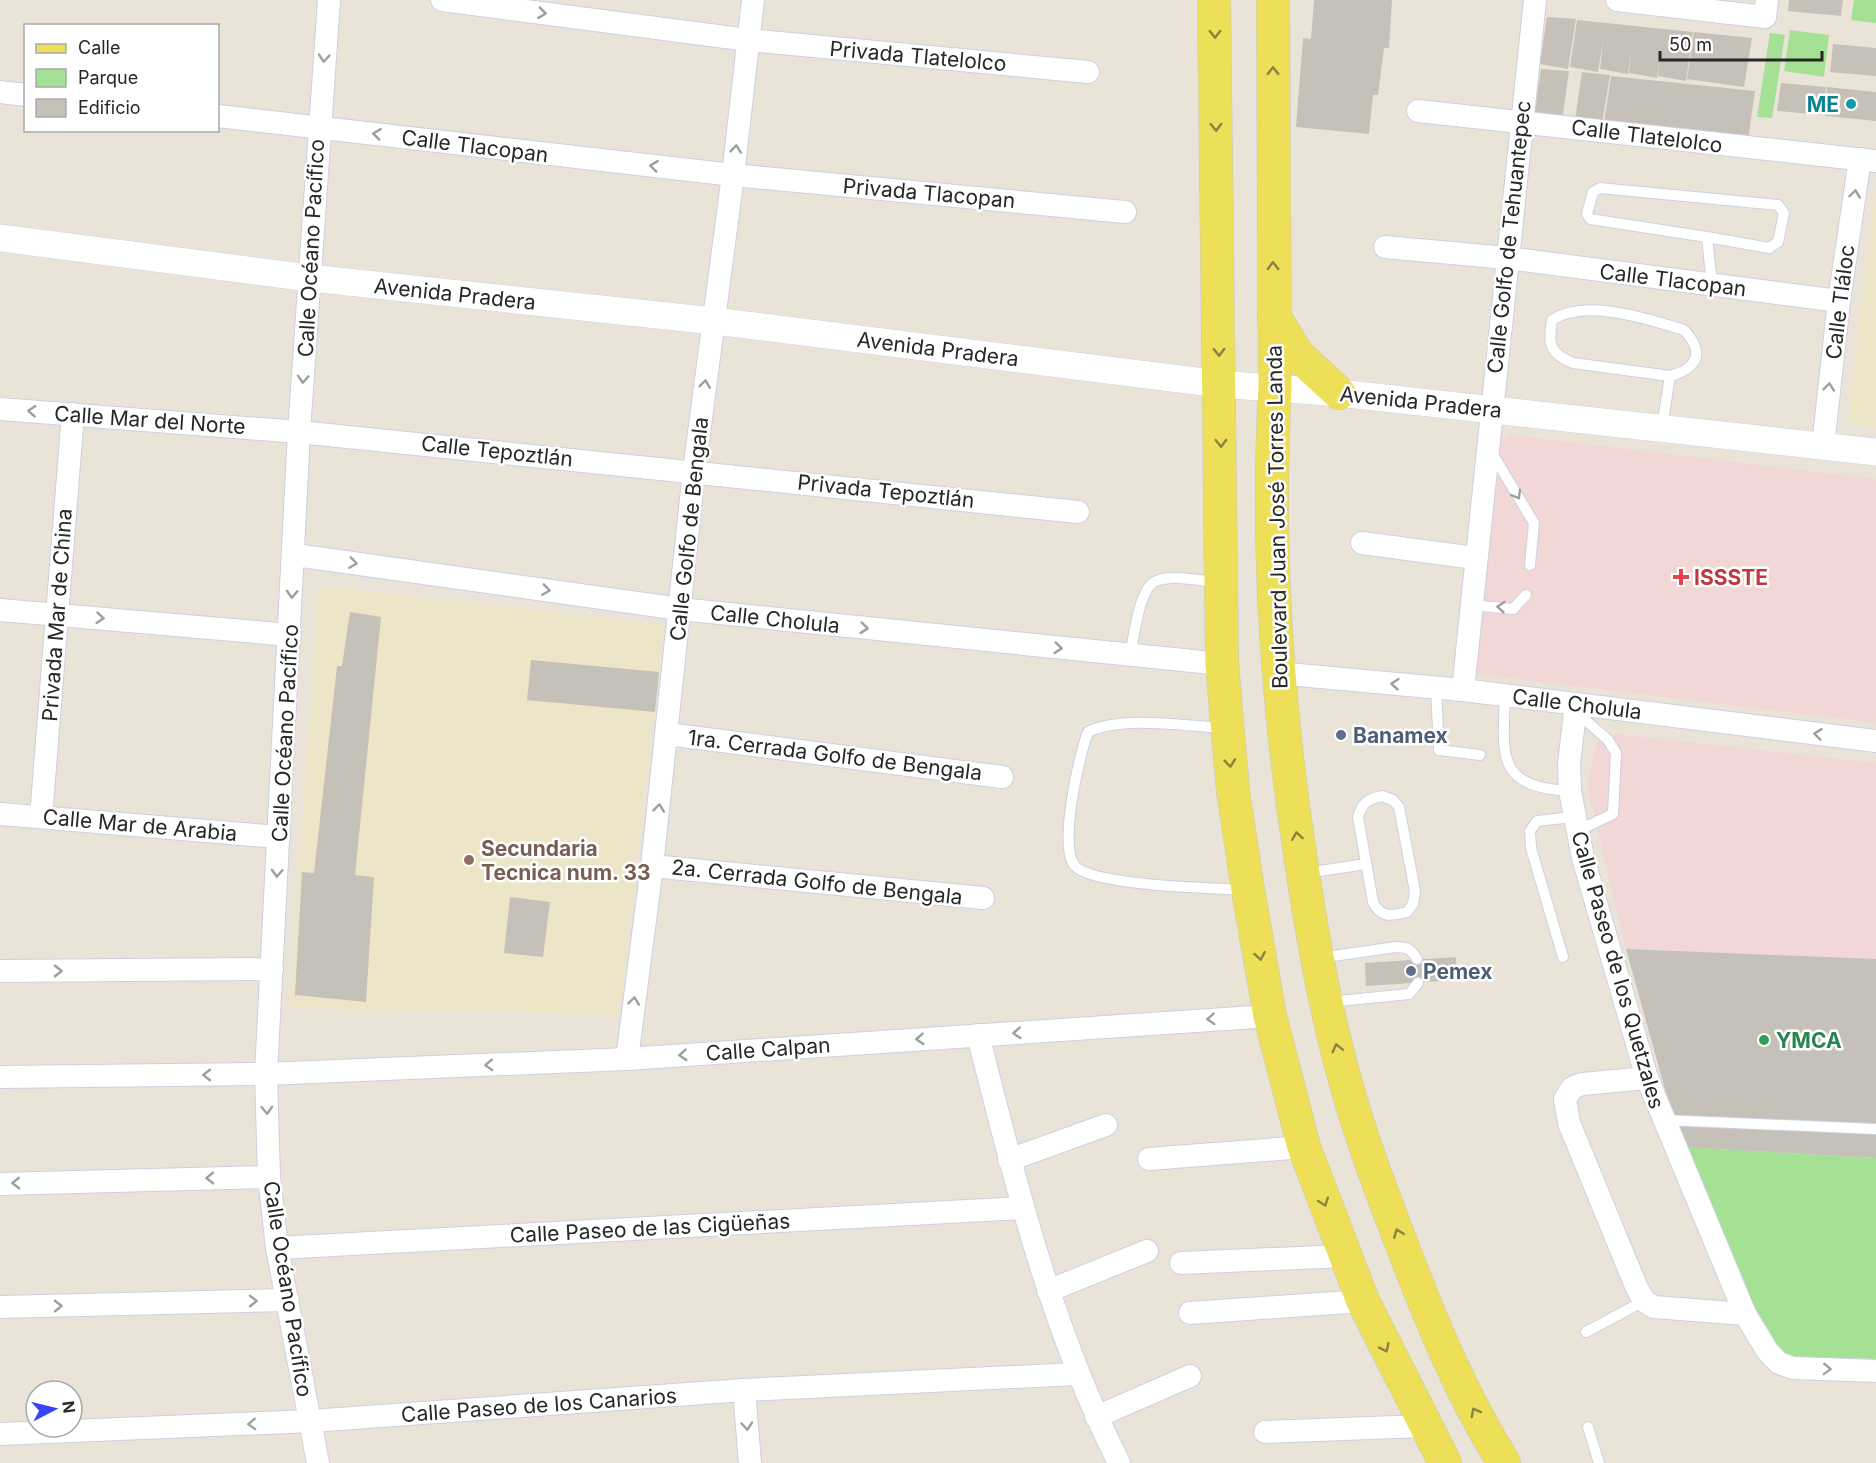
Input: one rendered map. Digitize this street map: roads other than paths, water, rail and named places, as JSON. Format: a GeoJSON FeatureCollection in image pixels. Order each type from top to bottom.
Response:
{"type":"FeatureCollection","features":[{"type":"Feature","properties":{"kind":"main road"},"geometry":{"type":"LineString","coordinates":[[1214,0],[1222,507],[1220,582],[1222,664],[1227,728],[1248,890],[1270,1016],[1304,1147],[1363,1301],[1424,1426],[1445,1463]]}},
{"type":"Feature","properties":{"kind":"main road","name":"Boulevard Juan José Torres Landa"},"geometry":{"type":"LineString","coordinates":[[1273,0],[1275,387],[1272,432],[1277,673],[1289,784],[1303,873],[1326,1002],[1347,1086],[1366,1148],[1413,1272],[1460,1385],[1504,1463]]}},
{"type":"Feature","properties":{"kind":"main road"},"geometry":{"type":"LineString","coordinates":[[1274,316],[1298,355],[1339,393]]}},
{"type":"Feature","properties":{"kind":"street","name":"Calle Océano Pacífico"},"geometry":{"type":"LineString","coordinates":[[318,1463],[277,1248],[269,1177],[266,1074],[295,555],[299,432],[318,128],[329,0]]}},
{"type":"Feature","properties":{"kind":"street"},"geometry":{"type":"LineString","coordinates":[[442,0],[748,40]]}},
{"type":"Feature","properties":{"kind":"street","name":"Calle Golfo de Bengala"},"geometry":{"type":"LineString","coordinates":[[627,1059],[652,866],[694,471],[733,175],[753,0]]}},
{"type":"Feature","properties":{"kind":"street","name":"Calle Golfo de Tehuantepec"},"geometry":{"type":"LineString","coordinates":[[1463,690],[1534,0]]}},
{"type":"Feature","properties":{"kind":"street"},"geometry":{"type":"LineString","coordinates":[[1617,0],[1766,8]]}},
{"type":"Feature","properties":{"kind":"street","name":"Privada Tlatelolco"},"geometry":{"type":"LineString","coordinates":[[748,40],[1088,72]]}},
{"type":"Feature","properties":{"kind":"street"},"geometry":{"type":"LineString","coordinates":[[0,92],[24,95]]}},
{"type":"Feature","properties":{"kind":"street","name":"Calle Tlatelolco"},"geometry":{"type":"LineString","coordinates":[[1418,111],[1520,121],[1763,151],[1868,160]]}},
{"type":"Feature","properties":{"kind":"street","name":"Calle Tlacopan"},"geometry":{"type":"LineString","coordinates":[[219,116],[733,175]]}},
{"type":"Feature","properties":{"kind":"street","name":"Calle Tláloc"},"geometry":{"type":"LineString","coordinates":[[1823,446],[1839,301],[1868,160]]}},
{"type":"Feature","properties":{"kind":"street","name":"Privada Tlacopan"},"geometry":{"type":"LineString","coordinates":[[733,175],[1125,212]]}},
{"type":"Feature","properties":{"kind":"street","name":"Avenida Pradera"},"geometry":{"type":"LineString","coordinates":[[0,238],[310,278],[714,321],[1220,384],[1339,393],[1876,452]]}},
{"type":"Feature","properties":{"kind":"street"},"geometry":{"type":"LineString","coordinates":[[1385,247],[1508,258]]}},
{"type":"Feature","properties":{"kind":"street","name":"Calle Tlacopan"},"geometry":{"type":"LineString","coordinates":[[1508,258],[1839,301]]}},
{"type":"Feature","properties":{"kind":"street","name":"Calle Mar del Norte"},"geometry":{"type":"LineString","coordinates":[[0,409],[299,432]]}},
{"type":"Feature","properties":{"kind":"street","name":"Privada Mar de China"},"geometry":{"type":"LineString","coordinates":[[41,817],[73,414]]}},
{"type":"Feature","properties":{"kind":"street","name":"Calle Tepoztlán"},"geometry":{"type":"LineString","coordinates":[[299,432],[694,471]]}},
{"type":"Feature","properties":{"kind":"street","name":"Privada Tepoztlán"},"geometry":{"type":"LineString","coordinates":[[694,471],[1078,512]]}},
{"type":"Feature","properties":{"kind":"street"},"geometry":{"type":"LineString","coordinates":[[1362,543],[1475,558]]}},
{"type":"Feature","properties":{"kind":"street","name":"Calle Cholula"},"geometry":{"type":"LineString","coordinates":[[295,555],[680,609],[1222,664]]}},
{"type":"Feature","properties":{"kind":"street"},"geometry":{"type":"LineString","coordinates":[[0,610],[290,635]]}},
{"type":"Feature","properties":{"kind":"street","name":"Calle Cholula"},"geometry":{"type":"LineString","coordinates":[[1277,673],[1463,690],[1575,707],[1876,741]]}},
{"type":"Feature","properties":{"kind":"street","name":"Calle Paseo de los Quetzales"},"geometry":{"type":"LineString","coordinates":[[1575,707],[1569,764],[1575,824],[1647,1078],[1744,1314],[1768,1352],[1779,1363],[1793,1368],[1876,1371]]}},
{"type":"Feature","properties":{"kind":"street","name":"1ra. Cerrada Golfo de Bengala"},"geometry":{"type":"LineString","coordinates":[[667,734],[1002,777]]}},
{"type":"Feature","properties":{"kind":"street","name":"Calle Mar de Arabia"},"geometry":{"type":"LineString","coordinates":[[0,814],[279,837]]}},
{"type":"Feature","properties":{"kind":"street","name":"2a. Cerrada Golfo de Bengala"},"geometry":{"type":"LineString","coordinates":[[652,866],[983,898]]}},
{"type":"Feature","properties":{"kind":"street"},"geometry":{"type":"LineString","coordinates":[[0,971],[272,969]]}},
{"type":"Feature","properties":{"kind":"street","name":"Calle Calpan"},"geometry":{"type":"LineString","coordinates":[[0,1077],[266,1074],[627,1059],[1270,1016]]}},
{"type":"Feature","properties":{"kind":"street"},"geometry":{"type":"LineString","coordinates":[[978,1035],[1009,1160],[1048,1291],[1077,1374],[1119,1463]]}},
{"type":"Feature","properties":{"kind":"street"},"geometry":{"type":"LineString","coordinates":[[1647,1078],[1582,1084],[1572,1088],[1565,1099],[1569,1123],[1635,1286],[1644,1301],[1666,1310],[1744,1314]]}},
{"type":"Feature","properties":{"kind":"street"},"geometry":{"type":"LineString","coordinates":[[1009,1160],[1106,1125]]}},
{"type":"Feature","properties":{"kind":"street"},"geometry":{"type":"LineString","coordinates":[[1149,1159],[1304,1147]]}},
{"type":"Feature","properties":{"kind":"street"},"geometry":{"type":"LineString","coordinates":[[0,1184],[269,1177]]}},
{"type":"Feature","properties":{"kind":"street","name":"Calle Paseo de las Cigüeñas"},"geometry":{"type":"LineString","coordinates":[[277,1248],[1023,1208]]}},
{"type":"Feature","properties":{"kind":"street"},"geometry":{"type":"LineString","coordinates":[[1048,1291],[1147,1251]]}},
{"type":"Feature","properties":{"kind":"street"},"geometry":{"type":"LineString","coordinates":[[1181,1263],[1344,1256]]}},
{"type":"Feature","properties":{"kind":"street"},"geometry":{"type":"LineString","coordinates":[[0,1307],[288,1300]]}},
{"type":"Feature","properties":{"kind":"street"},"geometry":{"type":"LineString","coordinates":[[1190,1313],[1363,1301]]}},
{"type":"Feature","properties":{"kind":"street","name":"Calle Paseo de los Canarios"},"geometry":{"type":"LineString","coordinates":[[0,1434],[310,1421],[744,1390],[1077,1374]]}},
{"type":"Feature","properties":{"kind":"street"},"geometry":{"type":"LineString","coordinates":[[1096,1417],[1190,1376]]}},
{"type":"Feature","properties":{"kind":"street"},"geometry":{"type":"LineString","coordinates":[[744,1390],[750,1463]]}},
{"type":"Feature","properties":{"kind":"street"},"geometry":{"type":"LineString","coordinates":[[1265,1432],[1424,1426]]}},
{"type":"Feature","properties":{"kind":"lane"},"geometry":{"type":"LineString","coordinates":[[1600,188],[1778,205],[1784,213],[1778,242],[1769,248],[1707,237],[1590,219],[1587,214],[1593,192],[1600,188]]}},
{"type":"Feature","properties":{"kind":"lane"},"geometry":{"type":"LineString","coordinates":[[1707,237],[1712,285]]}},
{"type":"Feature","properties":{"kind":"lane"},"geometry":{"type":"LineString","coordinates":[[1598,310],[1684,330],[1693,340],[1696,351],[1695,363],[1687,371],[1670,376],[1573,363],[1559,357],[1551,348],[1552,320],[1564,312],[1598,310]]}},
{"type":"Feature","properties":{"kind":"lane"},"geometry":{"type":"LineString","coordinates":[[1662,428],[1670,376]]}},
{"type":"Feature","properties":{"kind":"lane"},"geometry":{"type":"LineString","coordinates":[[1487,445],[1534,523],[1530,565]]}},
{"type":"Feature","properties":{"kind":"lane"},"geometry":{"type":"LineString","coordinates":[[1130,656],[1144,592],[1154,581],[1165,579],[1220,582]]}},
{"type":"Feature","properties":{"kind":"lane"},"geometry":{"type":"LineString","coordinates":[[1471,605],[1514,609],[1526,595]]}},
{"type":"Feature","properties":{"kind":"lane"},"geometry":{"type":"LineString","coordinates":[[1436,687],[1439,750],[1480,755]]}},
{"type":"Feature","properties":{"kind":"lane"},"geometry":{"type":"LineString","coordinates":[[1505,695],[1503,753],[1509,769],[1517,777],[1553,790],[1570,791]]}},
{"type":"Feature","properties":{"kind":"lane"},"geometry":{"type":"LineString","coordinates":[[1563,957],[1531,848],[1530,831],[1537,821],[1575,824],[1613,814],[1616,753],[1608,740],[1575,707]]}},
{"type":"Feature","properties":{"kind":"lane"},"geometry":{"type":"LineString","coordinates":[[1227,728],[1122,723],[1103,725],[1088,732],[1081,749],[1068,846],[1073,864],[1084,874],[1170,886],[1248,890]]}},
{"type":"Feature","properties":{"kind":"lane"},"geometry":{"type":"LineString","coordinates":[[1382,796],[1393,800],[1399,807],[1404,824],[1415,891],[1413,904],[1407,912],[1385,916],[1377,910],[1370,891],[1366,864],[1358,817],[1361,807],[1369,799],[1382,796]]}},
{"type":"Feature","properties":{"kind":"lane"},"geometry":{"type":"LineString","coordinates":[[1303,873],[1366,864]]}},
{"type":"Feature","properties":{"kind":"lane"},"geometry":{"type":"LineString","coordinates":[[1317,958],[1406,947],[1417,959]]}},
{"type":"Feature","properties":{"kind":"lane"},"geometry":{"type":"LineString","coordinates":[[1326,1002],[1410,994],[1418,983]]}},
{"type":"Feature","properties":{"kind":"lane"},"geometry":{"type":"LineString","coordinates":[[1663,1120],[1876,1129]]}},
{"type":"Feature","properties":{"kind":"lane"},"geometry":{"type":"LineString","coordinates":[[1586,1332],[1644,1301]]}},
{"type":"Feature","properties":{"kind":"lane"},"geometry":{"type":"LineString","coordinates":[[1588,1427],[1599,1463]]}},
{"type":"Feature","properties":{"kind":"place","name":"ME"},"geometry":{"type":"Point","coordinates":[1851,104]}},
{"type":"Feature","properties":{"kind":"place","name":"ISSSTE"},"geometry":{"type":"Point","coordinates":[1681,577]}},
{"type":"Feature","properties":{"kind":"place","name":"Banamex"},"geometry":{"type":"Point","coordinates":[1341,735]}},
{"type":"Feature","properties":{"kind":"place","name":"Secundaria Tecnica num. 33"},"geometry":{"type":"Point","coordinates":[469,860]}},
{"type":"Feature","properties":{"kind":"place","name":"Pemex"},"geometry":{"type":"Point","coordinates":[1411,971]}},
{"type":"Feature","properties":{"kind":"place","name":"YMCA"},"geometry":{"type":"Point","coordinates":[1764,1040]}}]}
